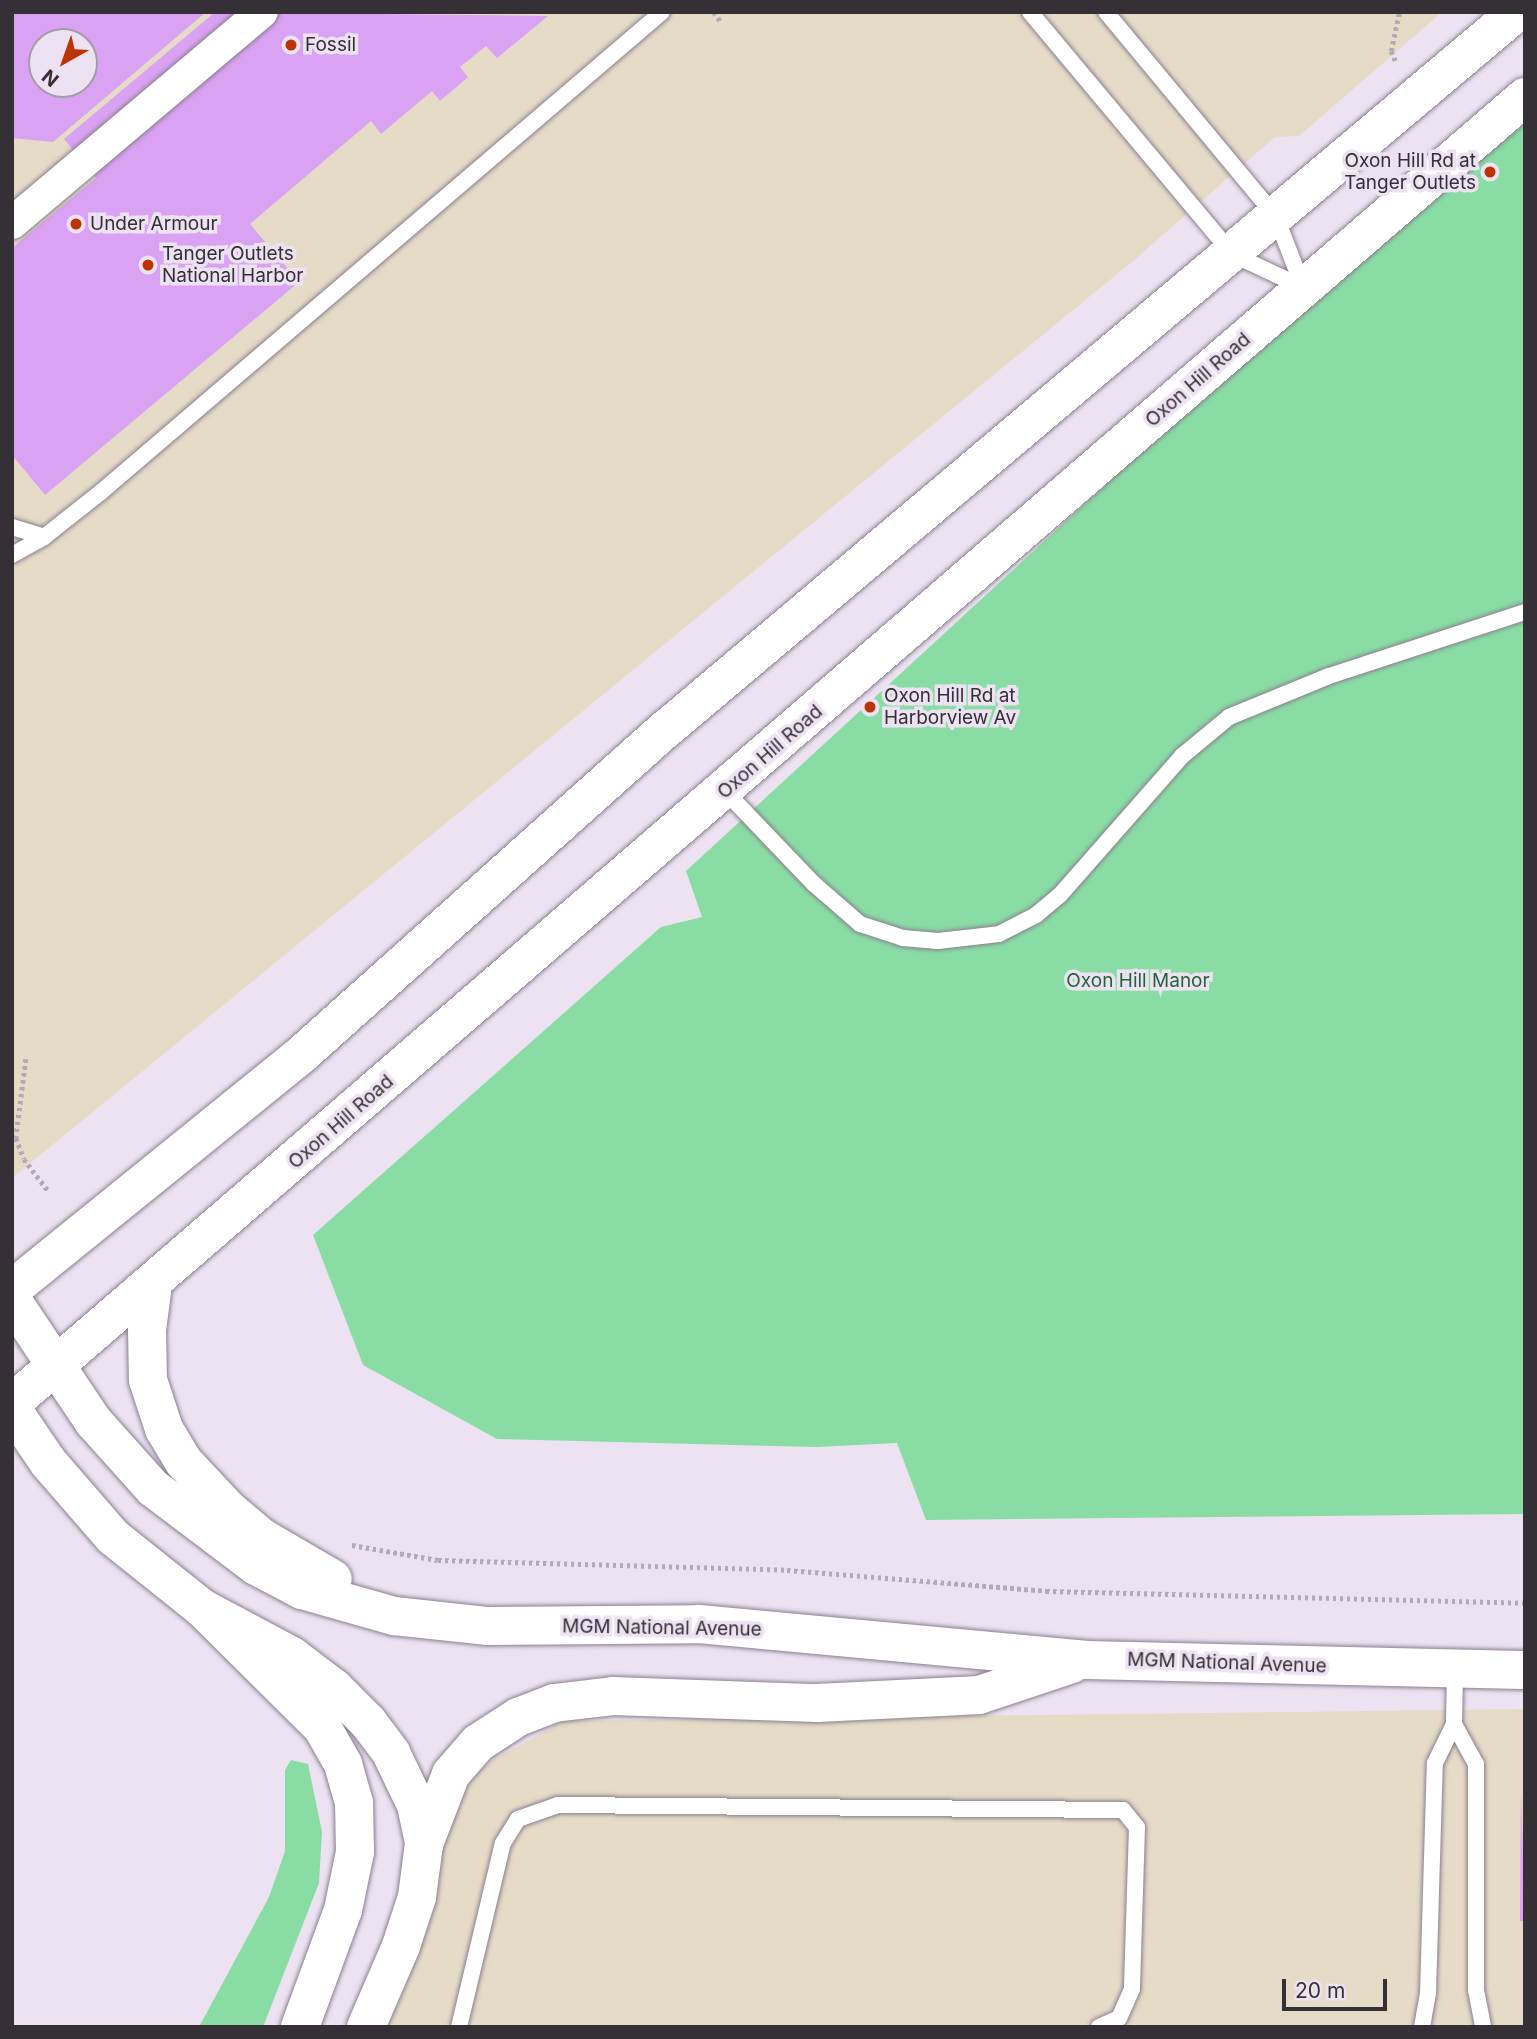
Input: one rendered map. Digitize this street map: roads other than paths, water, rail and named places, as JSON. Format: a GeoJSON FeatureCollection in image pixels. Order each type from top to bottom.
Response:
{"type":"FeatureCollection","features":[{"type":"Feature","properties":{"kind":"main road"},"geometry":{"type":"LineString","coordinates":[[12,1289],[301,1055],[559,825],[1517,12]]}},
{"type":"Feature","properties":{"kind":"main road","name":"Oxon Hill Road"},"geometry":{"type":"LineString","coordinates":[[12,1403],[725,790],[1303,287],[1381,225],[1525,97]]}},
{"type":"Feature","properties":{"kind":"main road"},"geometry":{"type":"LineString","coordinates":[[153,1284],[146,1330],[148,1380],[163,1429],[184,1462],[261,1537],[394,1616]]}},
{"type":"Feature","properties":{"kind":"main road","name":"MGM National Avenue"},"geometry":{"type":"LineString","coordinates":[[12,1300],[54,1368],[106,1438],[153,1488],[222,1543],[302,1590],[394,1616],[488,1626],[699,1624],[1084,1660],[1525,1670]]}},
{"type":"Feature","properties":{"kind":"main road"},"geometry":{"type":"LineString","coordinates":[[12,1409],[48,1462],[113,1537],[202,1608],[322,1727],[343,1764],[354,1803],[355,1852],[343,1910],[300,2027]]}},
{"type":"Feature","properties":{"kind":"main road"},"geometry":{"type":"LineString","coordinates":[[202,1608],[292,1656],[334,1688],[368,1722],[391,1753],[416,1805],[424,1844]]}},
{"type":"Feature","properties":{"kind":"main road"},"geometry":{"type":"LineString","coordinates":[[366,2027],[417,1897],[424,1844],[451,1774],[478,1742],[518,1717],[554,1703],[613,1696],[817,1703],[979,1695],[1084,1660]]}},
{"type":"Feature","properties":{"kind":"street"},"geometry":{"type":"LineString","coordinates":[[15,214],[262,12]]}},
{"type":"Feature","properties":{"kind":"lane"},"geometry":{"type":"LineString","coordinates":[[12,555],[44,537],[411,230],[662,12]]}},
{"type":"Feature","properties":{"kind":"lane"},"geometry":{"type":"LineString","coordinates":[[1030,12],[1232,254],[1303,287]]}},
{"type":"Feature","properties":{"kind":"lane"},"geometry":{"type":"LineString","coordinates":[[1106,12],[1276,217],[1303,287]]}},
{"type":"Feature","properties":{"kind":"lane"},"geometry":{"type":"LineString","coordinates":[[12,527],[44,537]]}},
{"type":"Feature","properties":{"kind":"lane"},"geometry":{"type":"LineString","coordinates":[[725,790],[814,884],[860,924],[903,938],[938,942],[999,934],[1036,915],[1060,895],[1182,757],[1229,717],[1329,676],[1525,612]]}},
{"type":"Feature","properties":{"kind":"lane"},"geometry":{"type":"LineString","coordinates":[[1422,2027],[1429,1993],[1434,1763],[1454,1724],[1455,1670]]}},
{"type":"Feature","properties":{"kind":"lane"},"geometry":{"type":"LineString","coordinates":[[1454,1724],[1476,1764],[1476,1990],[1483,2027]]}},
{"type":"Feature","properties":{"kind":"lane"},"geometry":{"type":"LineString","coordinates":[[459,2027],[503,1843],[518,1819],[539,1808],[558,1805],[1123,1810],[1137,1827],[1132,1989],[1119,2018],[1099,2027]]}},
{"type":"Feature","properties":{"kind":"place","name":"Fossil"},"geometry":{"type":"Point","coordinates":[291,45]}},
{"type":"Feature","properties":{"kind":"place","name":"Oxon Hill Rd at Tanger Outlets"},"geometry":{"type":"Point","coordinates":[1490,172]}},
{"type":"Feature","properties":{"kind":"place","name":"Under Armour"},"geometry":{"type":"Point","coordinates":[76,224]}},
{"type":"Feature","properties":{"kind":"place","name":"Tanger Outlets National Harbor"},"geometry":{"type":"Point","coordinates":[148,265]}},
{"type":"Feature","properties":{"kind":"place","name":"Oxon Hill Rd at Harborview Av"},"geometry":{"type":"Point","coordinates":[870,707]}},
{"type":"Feature","properties":{"kind":"park label","name":"Oxon Hill Manor"},"geometry":{"type":"Point","coordinates":[1138,981]}}]}
